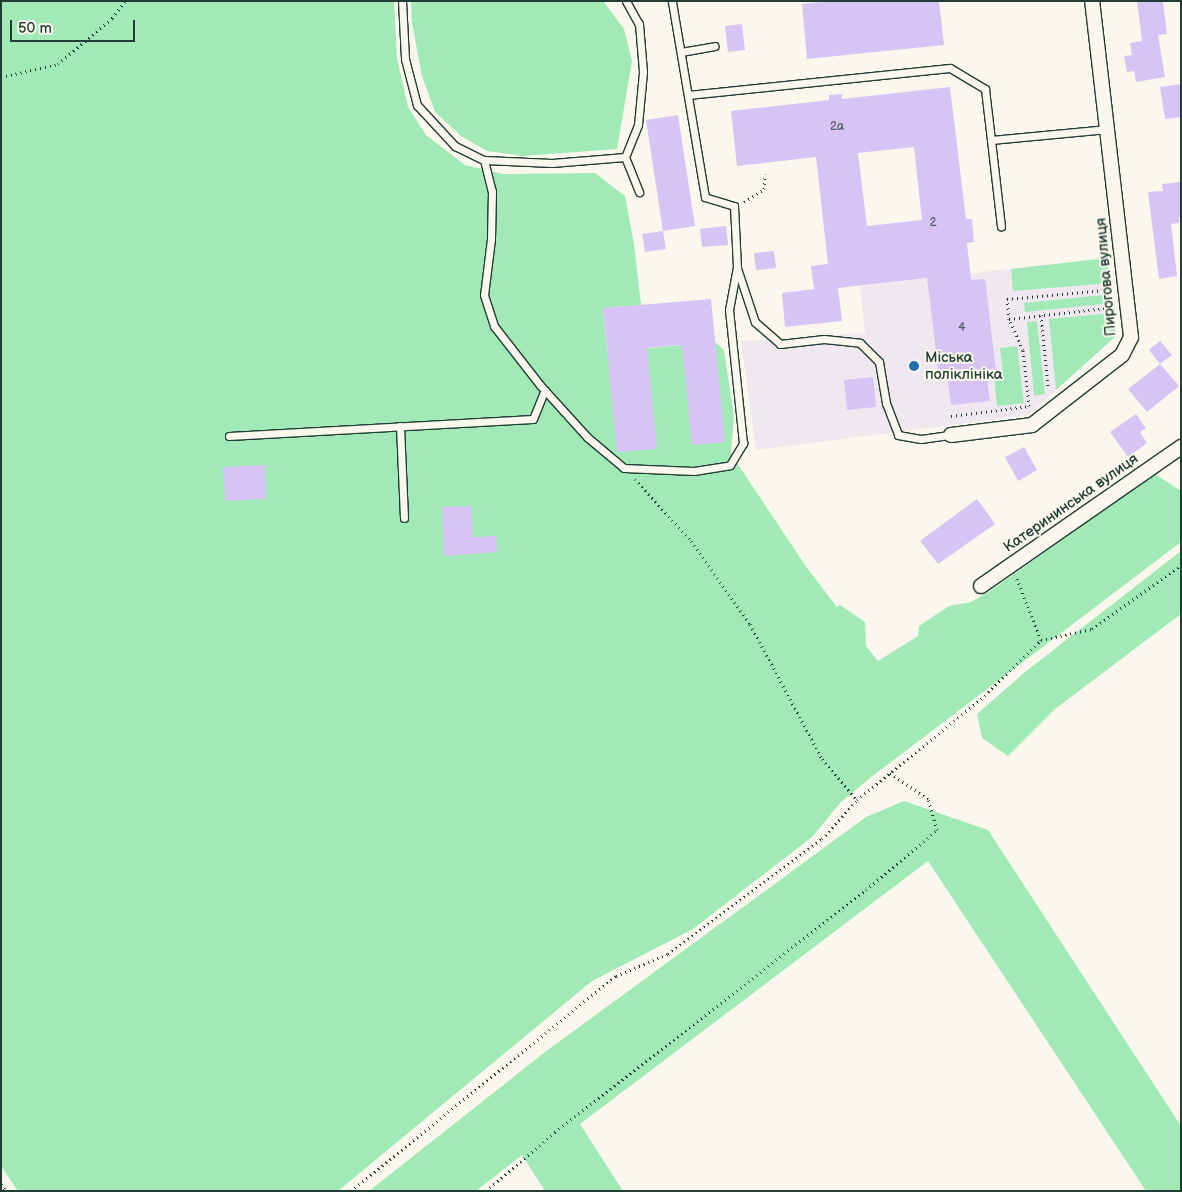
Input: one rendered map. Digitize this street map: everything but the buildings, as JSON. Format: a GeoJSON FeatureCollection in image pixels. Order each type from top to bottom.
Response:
{"type":"FeatureCollection","features":[{"type":"Feature","properties":{"kind":"street","name":"Пирогова вулиця"},"geometry":{"type":"LineString","coordinates":[[951,435],[1032,425],[1122,355],[1131,337],[1092,1]]}},
{"type":"Feature","properties":{"kind":"street","name":"Катерининська вулиця"},"geometry":{"type":"LineString","coordinates":[[981,586],[1181,447]]}},
{"type":"Feature","properties":{"kind":"lane"},"geometry":{"type":"LineString","coordinates":[[402,1],[406,59],[417,105],[455,146],[484,160],[552,163],[626,157]]}},
{"type":"Feature","properties":{"kind":"lane"},"geometry":{"type":"LineString","coordinates":[[626,1],[639,24],[643,72],[638,125],[626,157],[639,192]]}},
{"type":"Feature","properties":{"kind":"lane"},"geometry":{"type":"LineString","coordinates":[[484,160],[492,190],[491,239],[484,295],[494,326],[545,390],[587,437],[624,468],[694,471],[730,465],[743,443],[729,310],[737,268],[734,206],[705,197],[672,1]]}},
{"type":"Feature","properties":{"kind":"lane"},"geometry":{"type":"LineString","coordinates":[[681,52],[714,46]]}},
{"type":"Feature","properties":{"kind":"lane"},"geometry":{"type":"LineString","coordinates":[[688,95],[950,68],[985,89],[1001,226]]}},
{"type":"Feature","properties":{"kind":"lane"},"geometry":{"type":"LineString","coordinates":[[991,140],[1107,129]]}},
{"type":"Feature","properties":{"kind":"lane"},"geometry":{"type":"LineString","coordinates":[[737,268],[755,322],[780,344],[824,339],[860,343],[879,362],[886,403],[898,435],[921,439],[951,435]]}},
{"type":"Feature","properties":{"kind":"lane"},"geometry":{"type":"LineString","coordinates":[[229,436],[533,419],[545,390]]}},
{"type":"Feature","properties":{"kind":"lane"},"geometry":{"type":"LineString","coordinates":[[400,426],[404,518]]}},
{"type":"Feature","properties":{"kind":"path"},"geometry":{"type":"LineString","coordinates":[[1,77],[58,64],[112,18],[125,1]]}},
{"type":"Feature","properties":{"kind":"path"},"geometry":{"type":"LineString","coordinates":[[734,206],[751,199],[764,189],[765,174]]}},
{"type":"Feature","properties":{"kind":"path"},"geometry":{"type":"LineString","coordinates":[[951,416],[1029,406],[1023,350],[1009,319],[1007,299],[1105,290],[1112,299]]}},
{"type":"Feature","properties":{"kind":"path"},"geometry":{"type":"LineString","coordinates":[[1009,319],[1106,308],[1112,299],[1126,297]]}},
{"type":"Feature","properties":{"kind":"path"},"geometry":{"type":"LineString","coordinates":[[1041,315],[1048,388]]}},
{"type":"Feature","properties":{"kind":"path"},"geometry":{"type":"LineString","coordinates":[[624,468],[691,541],[750,624],[822,759],[858,800]]}},
{"type":"Feature","properties":{"kind":"path"},"geometry":{"type":"LineString","coordinates":[[1011,564],[1041,640]]}},
{"type":"Feature","properties":{"kind":"path"},"geometry":{"type":"LineString","coordinates":[[351,1191],[616,976],[668,954],[822,839],[858,800],[981,699],[1041,640],[1092,629],[1181,565]]}},
{"type":"Feature","properties":{"kind":"path"},"geometry":{"type":"LineString","coordinates":[[486,1191],[555,1132],[866,890],[937,830],[928,799],[890,773]]}},
{"type":"Feature","properties":{"kind":"path"},"geometry":{"type":"LineString","coordinates":[[1,1184],[6,1191]]}},
{"type":"Feature","properties":{"kind":"shaded area","name":"Міська поліклініка"},"geometry":{"type":"Polygon","coordinates":[[[1107,258],[1116,336],[1029,415],[756,450],[741,341],[865,333],[860,286],[1107,258]]]}},
{"type":"Feature","properties":{"kind":"green space"},"geometry":{"type":"Polygon","coordinates":[[[1,1],[394,1],[397,58],[408,107],[426,135],[465,165],[503,174],[595,173],[625,196],[634,244],[641,305],[603,308],[607,352],[715,342],[724,350],[734,417],[731,454],[807,568],[837,607],[840,605],[865,622],[866,646],[878,661],[918,636],[919,626],[949,606],[971,602],[990,591],[1155,474],[1181,491],[1181,542],[870,778],[841,802],[812,837],[693,929],[592,981],[338,1191],[18,1191],[1,1166],[1,1]]]}},
{"type":"Feature","properties":{"kind":"green space"},"geometry":{"type":"Polygon","coordinates":[[[411,1],[603,1],[624,29],[632,61],[617,149],[523,156],[487,151],[461,136],[435,112],[422,76],[412,23],[411,1]]]}},
{"type":"Feature","properties":{"kind":"green space"},"geometry":{"type":"Polygon","coordinates":[[[1107,258],[1110,283],[1013,291],[1011,269],[1107,258]]]}},
{"type":"Feature","properties":{"kind":"green space"},"geometry":{"type":"Polygon","coordinates":[[[1103,295],[1104,304],[1025,312],[1024,303],[1103,295]]]}},
{"type":"Feature","properties":{"kind":"green space"},"geometry":{"type":"Polygon","coordinates":[[[1113,313],[1116,336],[1056,390],[1049,319],[1113,313]]]}},
{"type":"Feature","properties":{"kind":"green space"},"geometry":{"type":"Polygon","coordinates":[[[1037,321],[1045,394],[1034,396],[1027,322],[1037,321]]]}},
{"type":"Feature","properties":{"kind":"green space"},"geometry":{"type":"Polygon","coordinates":[[[1017,346],[1024,403],[997,406],[994,375],[1003,374],[1000,348],[1017,346]]]}},
{"type":"Feature","properties":{"kind":"green space"},"geometry":{"type":"Polygon","coordinates":[[[1181,551],[1181,614],[1055,709],[1008,756],[982,738],[977,714],[1025,672],[1181,551]]]}},
{"type":"Feature","properties":{"kind":"green space"},"geometry":{"type":"Polygon","coordinates":[[[904,801],[988,830],[1181,1126],[1181,1191],[1146,1191],[928,861],[580,1124],[623,1191],[545,1191],[522,1155],[476,1191],[369,1191],[545,1052],[866,817],[904,801]]]}},
{"type":"Feature","properties":{"kind":"place","name":"Міська поліклініка"},"geometry":{"type":"Point","coordinates":[914,366]}}]}
